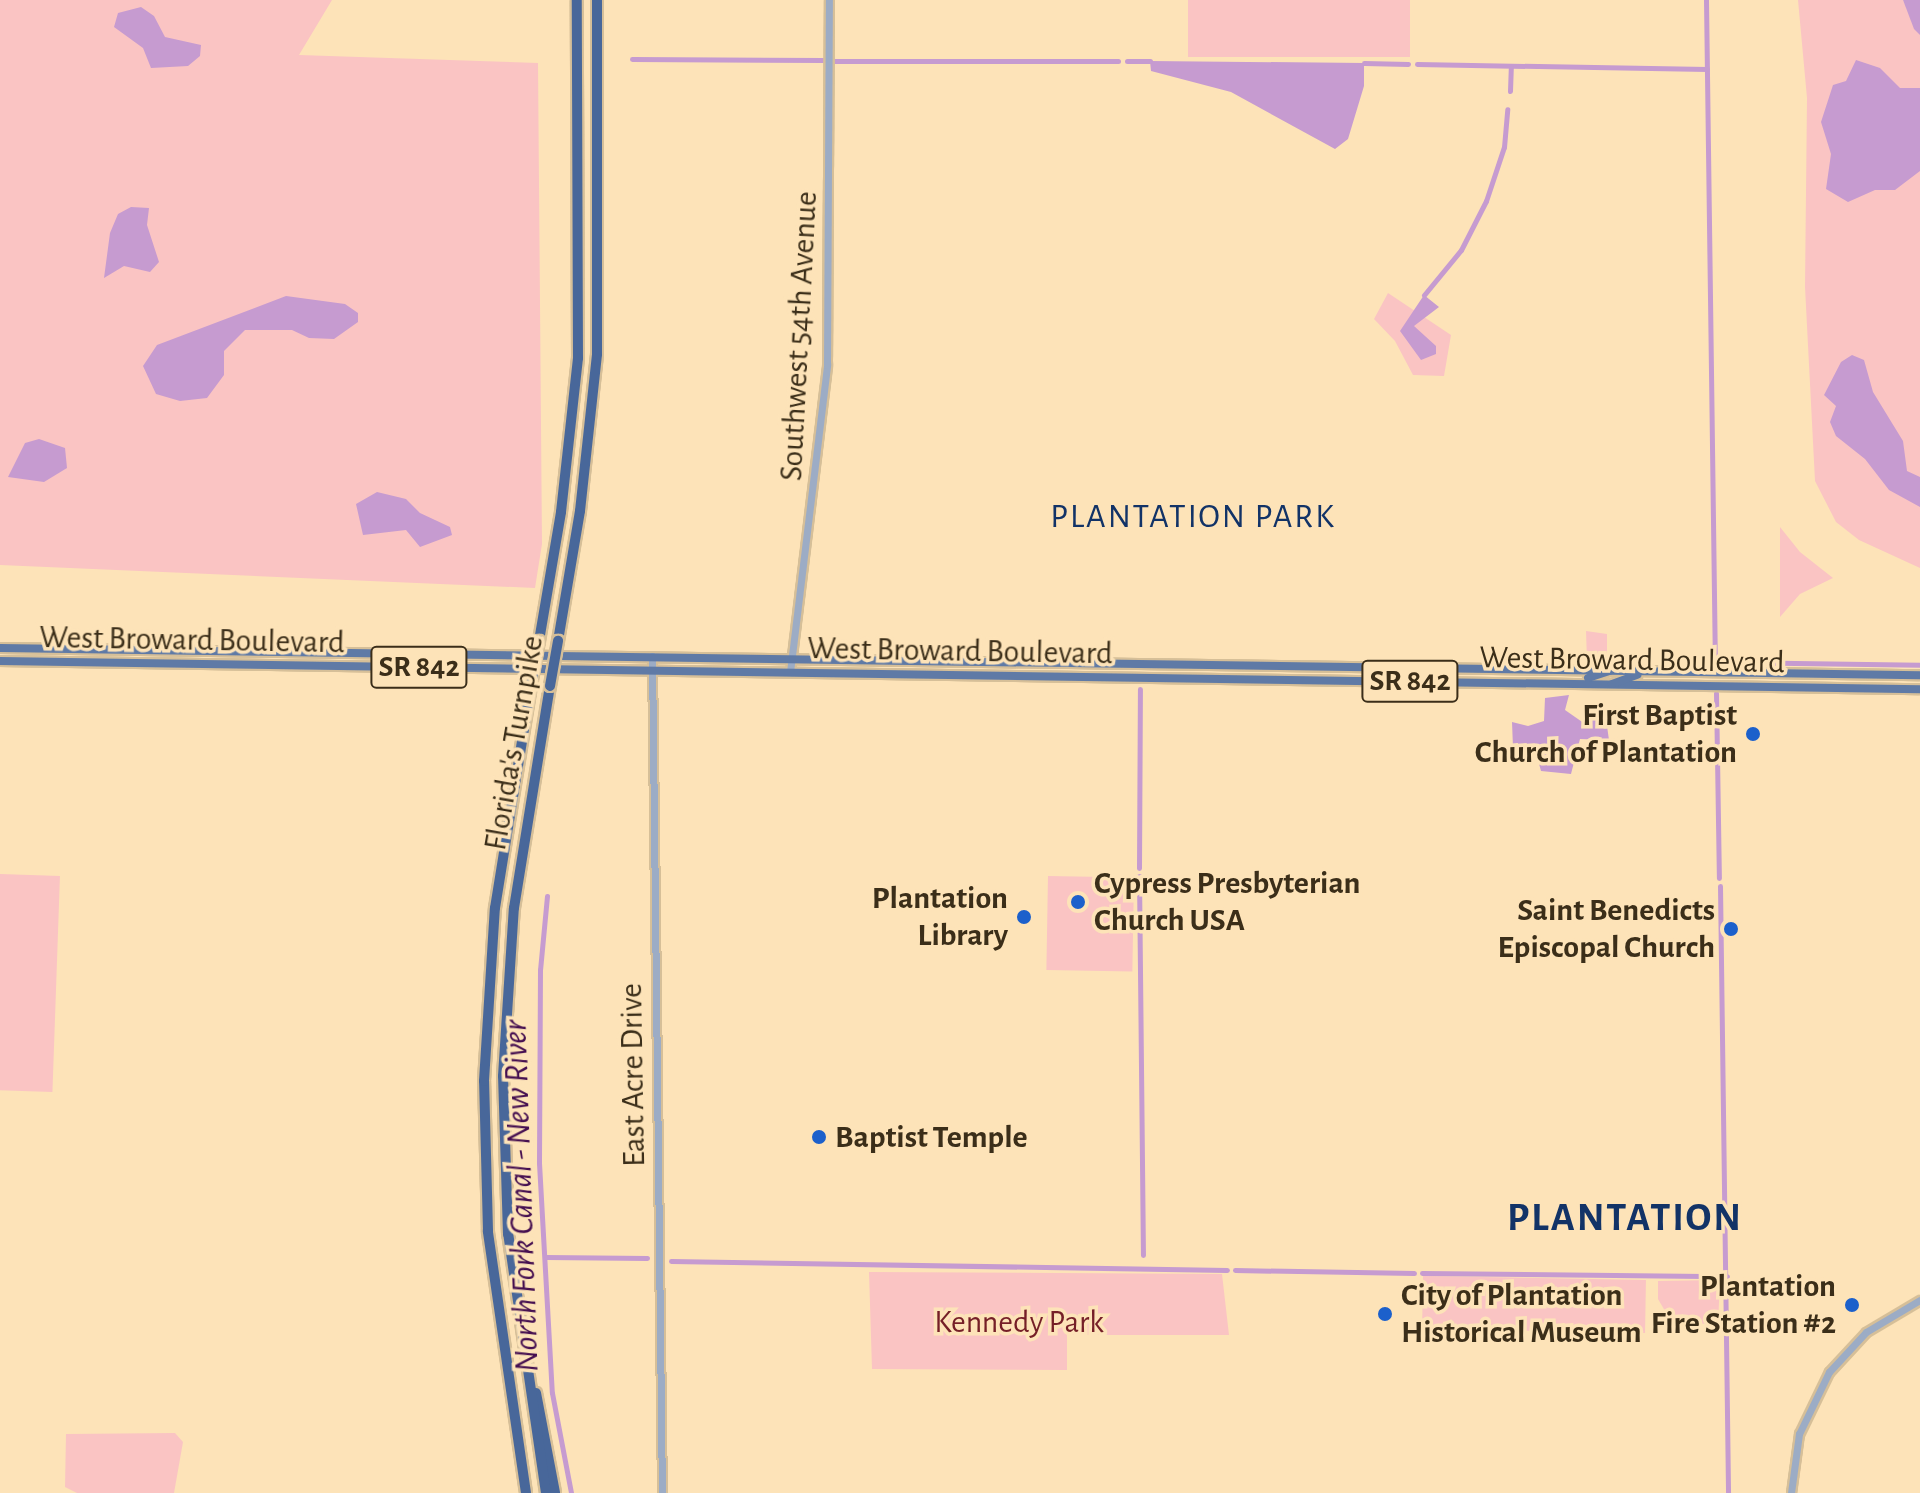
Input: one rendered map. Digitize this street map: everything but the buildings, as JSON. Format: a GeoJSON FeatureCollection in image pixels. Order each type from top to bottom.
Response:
{"type":"FeatureCollection","features":[{"type":"Feature","properties":{"kind":"highway","name":"Florida's Turnpike"},"geometry":{"type":"LineString","coordinates":[[526,1492],[488,1231],[484,1081],[495,908],[566,480],[578,358],[577,0]]}},
{"type":"Feature","properties":{"kind":"highway","name":"Florida's Turnpike"},"geometry":{"type":"LineString","coordinates":[[546,1493],[524,1363],[504,1165],[506,991],[526,824],[582,497],[597,354],[597,0]]}},
{"type":"Feature","properties":{"kind":"highway"},"geometry":{"type":"LineString","coordinates":[[524,1363],[533,1379],[555,1493]]}},
{"type":"Feature","properties":{"kind":"main road","name":"West Broward Boulevard"},"geometry":{"type":"LineString","coordinates":[[0,648],[1920,675]]}},
{"type":"Feature","properties":{"kind":"main road"},"geometry":{"type":"LineString","coordinates":[[225,665],[244,652]]}},
{"type":"Feature","properties":{"kind":"main road"},"geometry":{"type":"LineString","coordinates":[[244,665],[267,652]]}},
{"type":"Feature","properties":{"kind":"main road"},"geometry":{"type":"LineString","coordinates":[[600,655],[600,670]]}},
{"type":"Feature","properties":{"kind":"main road","name":"West Broward Boulevard"},"geometry":{"type":"LineString","coordinates":[[0,661],[1920,689]]}},
{"type":"Feature","properties":{"kind":"main road"},"geometry":{"type":"LineString","coordinates":[[1094,677],[1129,662]]}},
{"type":"Feature","properties":{"kind":"main road"},"geometry":{"type":"LineString","coordinates":[[1400,681],[1422,666]]}},
{"type":"Feature","properties":{"kind":"main road"},"geometry":{"type":"LineString","coordinates":[[1546,683],[1552,678],[1599,678],[1612,670]]}},
{"type":"Feature","properties":{"kind":"main road"},"geometry":{"type":"LineString","coordinates":[[1612,684],[1623,676],[1680,671]]}},
{"type":"Feature","properties":{"kind":"main road"},"geometry":{"type":"LineString","coordinates":[[1761,686],[1776,673]]}},
{"type":"Feature","properties":{"kind":"street","name":"Southwest 54th Avenue"},"geometry":{"type":"LineString","coordinates":[[790,672],[807,557],[828,352],[829,0]]}},
{"type":"Feature","properties":{"kind":"street","name":"East Acre Drive"},"geometry":{"type":"LineString","coordinates":[[652,656],[662,1493]]}},
{"type":"Feature","properties":{"kind":"street"},"geometry":{"type":"LineString","coordinates":[[1791,1493],[1799,1434],[1829,1372],[1866,1332],[1920,1300]]}},
{"type":"Feature","properties":{"kind":"green space"},"geometry":{"type":"Polygon","coordinates":[[[0,0],[332,0],[299,55],[538,63],[542,544],[535,588],[0,565],[0,0]]]}},
{"type":"Feature","properties":{"kind":"green space"},"geometry":{"type":"Polygon","coordinates":[[[1188,0],[1410,0],[1410,57],[1188,57],[1188,0]]]}},
{"type":"Feature","properties":{"kind":"green space"},"geometry":{"type":"Polygon","coordinates":[[[1798,0],[1903,0],[1920,35],[1920,568],[1859,540],[1836,522],[1815,481],[1805,287],[1807,98],[1798,0]]]}},
{"type":"Feature","properties":{"kind":"green space"},"geometry":{"type":"Polygon","coordinates":[[[1388,293],[1451,335],[1444,376],[1413,375],[1395,341],[1374,319],[1388,293]]]}},
{"type":"Feature","properties":{"kind":"green space"},"geometry":{"type":"Polygon","coordinates":[[[1780,527],[1800,552],[1833,578],[1800,594],[1780,617],[1780,527]]]}},
{"type":"Feature","properties":{"kind":"green space"},"geometry":{"type":"Polygon","coordinates":[[[1586,631],[1607,634],[1607,662],[1587,661],[1586,631]]]}},
{"type":"Feature","properties":{"kind":"green space"},"geometry":{"type":"Polygon","coordinates":[[[0,874],[60,876],[52,1092],[0,1090],[0,874]]]}},
{"type":"Feature","properties":{"kind":"green space"},"geometry":{"type":"Polygon","coordinates":[[[1048,876],[1134,878],[1132,971],[1046,970],[1048,876]]]}},
{"type":"Feature","properties":{"kind":"green space","name":"Kennedy Park"},"geometry":{"type":"Polygon","coordinates":[[[869,1272],[1222,1274],[1229,1335],[1067,1335],[1067,1370],[872,1369],[869,1272]]]}},
{"type":"Feature","properties":{"kind":"green space"},"geometry":{"type":"Polygon","coordinates":[[[1423,1276],[1646,1280],[1645,1333],[1422,1329],[1423,1276]]]}},
{"type":"Feature","properties":{"kind":"green space"},"geometry":{"type":"Polygon","coordinates":[[[1720,1280],[1718,1324],[1672,1323],[1658,1299],[1658,1281],[1720,1280]]]}},
{"type":"Feature","properties":{"kind":"green space"},"geometry":{"type":"Polygon","coordinates":[[[175,1433],[183,1442],[174,1493],[77,1493],[65,1487],[66,1434],[175,1433]]]}},
{"type":"Feature","properties":{"kind":"shaded area"},"geometry":{"type":"Polygon","coordinates":[[[1903,0],[1920,0],[1920,35],[1914,29],[1903,0]]]}},
{"type":"Feature","properties":{"kind":"shaded area"},"geometry":{"type":"Polygon","coordinates":[[[141,7],[154,16],[165,37],[201,45],[200,56],[188,66],[151,68],[143,48],[114,27],[118,13],[141,7]]]}},
{"type":"Feature","properties":{"kind":"shaded area"},"geometry":{"type":"Polygon","coordinates":[[[1856,60],[1880,68],[1900,88],[1920,88],[1920,171],[1895,190],[1875,190],[1848,202],[1826,189],[1831,154],[1821,122],[1833,85],[1846,81],[1856,60]]]}},
{"type":"Feature","properties":{"kind":"shaded area"},"geometry":{"type":"Polygon","coordinates":[[[1150,61],[1364,63],[1364,86],[1348,139],[1335,149],[1231,92],[1151,71],[1150,61]]]}},
{"type":"Feature","properties":{"kind":"shaded area"},"geometry":{"type":"Polygon","coordinates":[[[131,207],[149,208],[147,225],[159,262],[150,272],[124,266],[104,278],[110,233],[118,214],[131,207]]]}},
{"type":"Feature","properties":{"kind":"shaded area"},"geometry":{"type":"Polygon","coordinates":[[[1424,295],[1439,307],[1414,326],[1436,346],[1436,354],[1421,360],[1400,331],[1424,295]]]}},
{"type":"Feature","properties":{"kind":"shaded area"},"geometry":{"type":"Polygon","coordinates":[[[286,296],[345,304],[358,313],[358,322],[334,339],[309,338],[292,330],[245,330],[224,351],[224,375],[207,398],[180,401],[156,394],[143,366],[157,345],[286,296]]]}},
{"type":"Feature","properties":{"kind":"shaded area"},"geometry":{"type":"Polygon","coordinates":[[[1852,355],[1864,360],[1873,392],[1903,441],[1907,471],[1920,477],[1920,507],[1889,490],[1865,459],[1836,436],[1830,422],[1836,406],[1824,395],[1841,362],[1852,355]]]}},
{"type":"Feature","properties":{"kind":"shaded area"},"geometry":{"type":"Polygon","coordinates":[[[39,439],[65,448],[67,468],[44,482],[8,477],[25,443],[39,439]]]}},
{"type":"Feature","properties":{"kind":"shaded area"},"geometry":{"type":"Polygon","coordinates":[[[377,492],[406,499],[420,513],[450,527],[452,535],[420,547],[406,530],[363,535],[356,504],[377,492]]]}},
{"type":"Feature","properties":{"kind":"shaded area"},"geometry":{"type":"Polygon","coordinates":[[[1569,695],[1565,710],[1588,726],[1604,705],[1609,740],[1580,739],[1571,774],[1541,771],[1536,753],[1513,748],[1512,722],[1528,726],[1544,721],[1545,698],[1569,695]]]}},
{"type":"Feature","properties":{"kind":"waterway"},"geometry":{"type":"LineString","coordinates":[[1706,0],[1715,668]]}},
{"type":"Feature","properties":{"kind":"waterway"},"geometry":{"type":"LineString","coordinates":[[632,59],[824,60]]}},
{"type":"Feature","properties":{"kind":"waterway"},"geometry":{"type":"LineString","coordinates":[[835,61],[1118,61]]}},
{"type":"Feature","properties":{"kind":"waterway"},"geometry":{"type":"LineString","coordinates":[[1127,61],[1150,61]]}},
{"type":"Feature","properties":{"kind":"waterway"},"geometry":{"type":"LineString","coordinates":[[1364,63],[1408,64]]}},
{"type":"Feature","properties":{"kind":"waterway"},"geometry":{"type":"LineString","coordinates":[[1417,64],[1707,69]]}},
{"type":"Feature","properties":{"kind":"waterway"},"geometry":{"type":"LineString","coordinates":[[1510,91],[1511,68]]}},
{"type":"Feature","properties":{"kind":"waterway"},"geometry":{"type":"LineString","coordinates":[[1424,295],[1461,250],[1486,201],[1504,147],[1507,109]]}},
{"type":"Feature","properties":{"kind":"waterway"},"geometry":{"type":"LineString","coordinates":[[1715,662],[1920,665]]}},
{"type":"Feature","properties":{"kind":"waterway"},"geometry":{"type":"LineString","coordinates":[[1139,868],[1140,689]]}},
{"type":"Feature","properties":{"kind":"waterway"},"geometry":{"type":"LineString","coordinates":[[1716,693],[1719,878]]}},
{"type":"Feature","properties":{"kind":"waterway"},"geometry":{"type":"LineString","coordinates":[[1139,876],[1143,1255]]}},
{"type":"Feature","properties":{"kind":"waterway"},"geometry":{"type":"LineString","coordinates":[[1720,886],[1728,1493]]}},
{"type":"Feature","properties":{"kind":"waterway","name":"North Fork Canal - New River"},"geometry":{"type":"LineString","coordinates":[[547,896],[540,970],[539,1163],[552,1393],[571,1493]]}},
{"type":"Feature","properties":{"kind":"waterway"},"geometry":{"type":"LineString","coordinates":[[546,1257],[647,1258]]}},
{"type":"Feature","properties":{"kind":"waterway"},"geometry":{"type":"LineString","coordinates":[[671,1261],[1227,1270]]}},
{"type":"Feature","properties":{"kind":"waterway"},"geometry":{"type":"LineString","coordinates":[[1235,1270],[1414,1273]]}},
{"type":"Feature","properties":{"kind":"waterway"},"geometry":{"type":"LineString","coordinates":[[1422,1273],[1727,1276]]}},
{"type":"Feature","properties":{"kind":"place","name":"First Baptist Church of Plantation"},"geometry":{"type":"Point","coordinates":[1753,734]}},
{"type":"Feature","properties":{"kind":"place","name":"Cypress Presbyterian Church USA"},"geometry":{"type":"Point","coordinates":[1078,902]}},
{"type":"Feature","properties":{"kind":"place","name":"Plantation Library"},"geometry":{"type":"Point","coordinates":[1024,917]}},
{"type":"Feature","properties":{"kind":"place","name":"Saint Benedicts Episcopal Church"},"geometry":{"type":"Point","coordinates":[1731,929]}},
{"type":"Feature","properties":{"kind":"place","name":"Baptist Temple"},"geometry":{"type":"Point","coordinates":[819,1137]}},
{"type":"Feature","properties":{"kind":"place","name":"Plantation Fire Station #2"},"geometry":{"type":"Point","coordinates":[1852,1305]}},
{"type":"Feature","properties":{"kind":"place","name":"City of Plantation Historical Museum"},"geometry":{"type":"Point","coordinates":[1385,1314]}},
{"type":"Feature","properties":{"kind":"district","name":"PLANTATION PARK"},"geometry":{"type":"Point","coordinates":[1193,518]}},
{"type":"Feature","properties":{"kind":"district","name":"PLANTATION"},"geometry":{"type":"Point","coordinates":[1625,1218]}}]}
